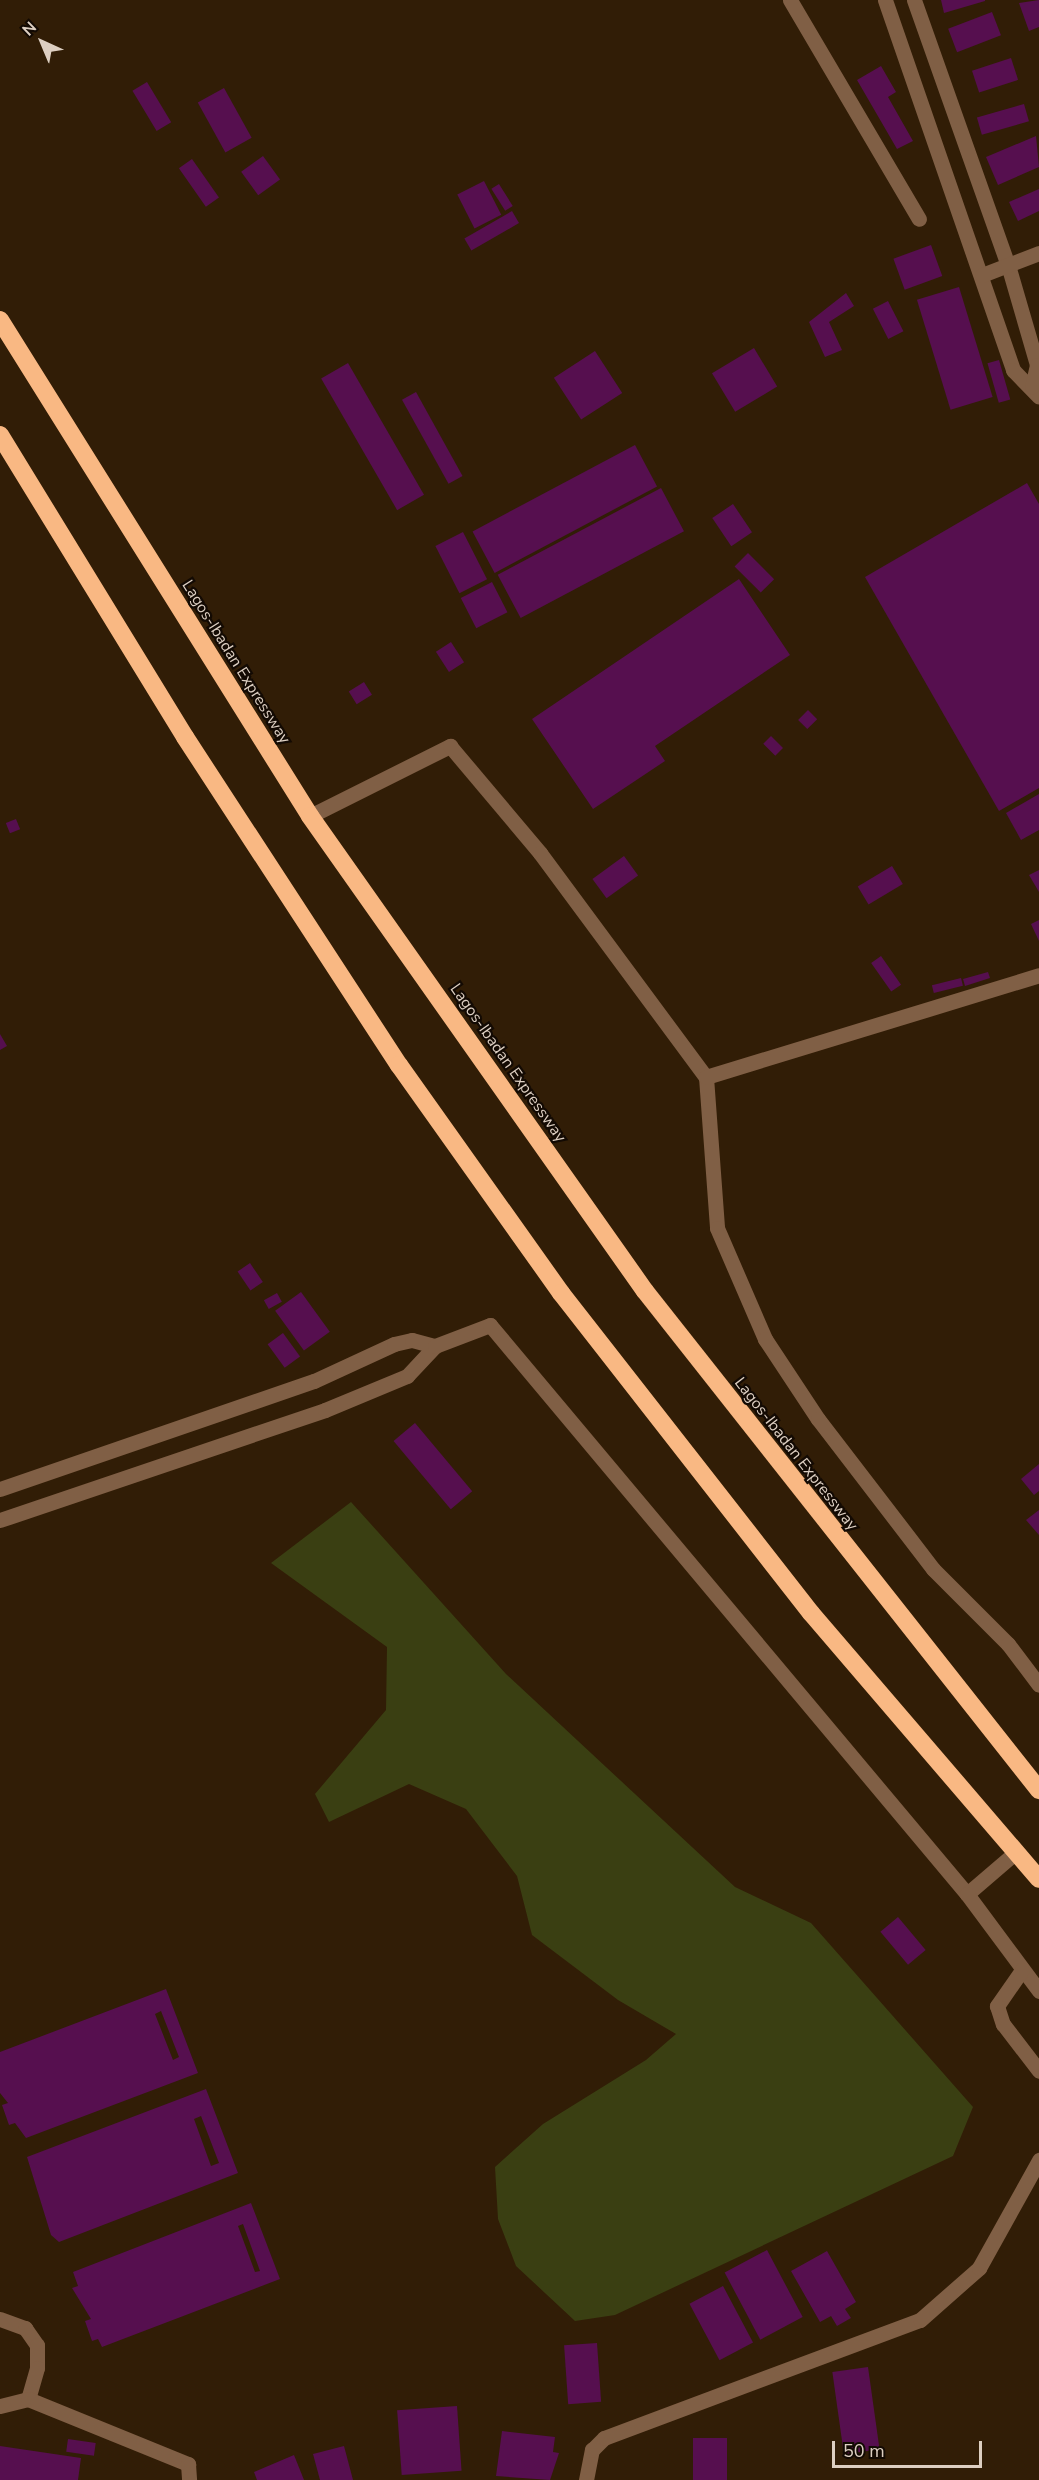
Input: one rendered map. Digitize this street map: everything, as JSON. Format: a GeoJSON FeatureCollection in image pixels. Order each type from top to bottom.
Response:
{"type":"FeatureCollection","features":[{"type":"Feature","properties":{"kind":"highway","name":"Lagos-Ibadan Expressway"},"geometry":{"type":"LineString","coordinates":[[0,320],[310,816],[645,1292],[1039,1790]]}},
{"type":"Feature","properties":{"kind":"highway"},"geometry":{"type":"LineString","coordinates":[[0,435],[185,736],[399,1065],[561,1293],[811,1613],[1039,1879]]}},
{"type":"Feature","properties":{"kind":"street"},"geometry":{"type":"LineString","coordinates":[[790,0],[919,219]]}},
{"type":"Feature","properties":{"kind":"street"},"geometry":{"type":"LineString","coordinates":[[885,0],[1013,370],[1018,380],[1036,392]]}},
{"type":"Feature","properties":{"kind":"street"},"geometry":{"type":"LineString","coordinates":[[914,0],[1008,264],[1037,365],[1036,392]]}},
{"type":"Feature","properties":{"kind":"street"},"geometry":{"type":"LineString","coordinates":[[982,275],[1039,253]]}},
{"type":"Feature","properties":{"kind":"street"},"geometry":{"type":"LineString","coordinates":[[310,816],[450,746],[540,853],[706,1077],[717,1228],[765,1339],[818,1419],[933,1569],[1008,1644],[1039,1685]]}},
{"type":"Feature","properties":{"kind":"street"},"geometry":{"type":"LineString","coordinates":[[706,1077],[1039,975]]}},
{"type":"Feature","properties":{"kind":"street"},"geometry":{"type":"LineString","coordinates":[[0,1520],[325,1410],[407,1376],[435,1346],[490,1325],[967,1894],[1039,1991]]}},
{"type":"Feature","properties":{"kind":"street"},"geometry":{"type":"LineString","coordinates":[[0,1489],[314,1382],[394,1344],[412,1340],[435,1346]]}},
{"type":"Feature","properties":{"kind":"street"},"geometry":{"type":"LineString","coordinates":[[967,1894],[1016,1852]]}},
{"type":"Feature","properties":{"kind":"street"},"geometry":{"type":"LineString","coordinates":[[1022,1970],[997,2006],[1003,2024],[1039,2071]]}},
{"type":"Feature","properties":{"kind":"street"},"geometry":{"type":"LineString","coordinates":[[586,2480],[592,2450],[604,2438],[920,2320],[979,2268],[1039,2160]]}},
{"type":"Feature","properties":{"kind":"street"},"geometry":{"type":"LineString","coordinates":[[0,2319],[25,2328],[37,2345],[28,2400]]}},
{"type":"Feature","properties":{"kind":"street"},"geometry":{"type":"LineString","coordinates":[[0,2406],[28,2400],[188,2464],[189,2480]]}},
{"type":"Feature","properties":{"kind":"green space"},"geometry":{"type":"Polygon","coordinates":[[[351,1502],[506,1674],[735,1887],[811,1923],[973,2107],[953,2156],[615,2315],[575,2321],[516,2266],[498,2219],[495,2167],[543,2124],[646,2060],[676,2034],[618,2000],[532,1935],[517,1876],[466,1809],[409,1784],[329,1822],[315,1794],[386,1710],[387,1647],[271,1563],[351,1502]]]}},
{"type":"Feature","properties":{"kind":"building"},"geometry":{"type":"Polygon","coordinates":[[[941,0],[985,0],[985,1],[944,13],[941,0]]]}},
{"type":"Feature","properties":{"kind":"building"},"geometry":{"type":"Polygon","coordinates":[[[1039,0],[1039,27],[1029,31],[1019,3],[1039,0]]]}},
{"type":"Feature","properties":{"kind":"building"},"geometry":{"type":"Polygon","coordinates":[[[992,12],[1001,35],[957,52],[948,29],[992,12]]]}},
{"type":"Feature","properties":{"kind":"building"},"geometry":{"type":"Polygon","coordinates":[[[1011,58],[1018,80],[979,93],[972,71],[1011,58]]]}},
{"type":"Feature","properties":{"kind":"building"},"geometry":{"type":"Polygon","coordinates":[[[881,66],[896,92],[888,97],[913,141],[897,149],[857,80],[881,66]]]}},
{"type":"Feature","properties":{"kind":"building"},"geometry":{"type":"Polygon","coordinates":[[[147,82],[171,122],[157,131],[132,91],[147,82]]]}},
{"type":"Feature","properties":{"kind":"building"},"geometry":{"type":"Polygon","coordinates":[[[224,88],[252,138],[225,152],[198,103],[224,88]]]}},
{"type":"Feature","properties":{"kind":"building"},"geometry":{"type":"Polygon","coordinates":[[[1024,104],[1029,121],[982,135],[977,118],[1024,104]]]}},
{"type":"Feature","properties":{"kind":"building"},"geometry":{"type":"Polygon","coordinates":[[[1036,136],[1039,167],[998,185],[986,157],[1036,136]]]}},
{"type":"Feature","properties":{"kind":"building"},"geometry":{"type":"Polygon","coordinates":[[[263,156],[280,179],[258,195],[241,172],[263,156]]]}},
{"type":"Feature","properties":{"kind":"building"},"geometry":{"type":"Polygon","coordinates":[[[192,159],[219,198],[206,207],[179,168],[192,159]]]}},
{"type":"Feature","properties":{"kind":"building"},"geometry":{"type":"Polygon","coordinates":[[[484,181],[501,215],[475,228],[457,195],[484,181]]]}},
{"type":"Feature","properties":{"kind":"building"},"geometry":{"type":"Polygon","coordinates":[[[499,184],[513,206],[505,211],[491,189],[499,184]]]}},
{"type":"Feature","properties":{"kind":"building"},"geometry":{"type":"Polygon","coordinates":[[[1039,189],[1039,211],[1018,221],[1009,202],[1039,189]]]}},
{"type":"Feature","properties":{"kind":"building"},"geometry":{"type":"Polygon","coordinates":[[[512,211],[519,223],[471,251],[464,238],[512,211]]]}},
{"type":"Feature","properties":{"kind":"building"},"geometry":{"type":"Polygon","coordinates":[[[931,245],[942,276],[905,290],[893,259],[931,245]]]}},
{"type":"Feature","properties":{"kind":"building"},"geometry":{"type":"Polygon","coordinates":[[[959,287],[993,397],[951,410],[917,300],[959,287]]]}},
{"type":"Feature","properties":{"kind":"building"},"geometry":{"type":"Polygon","coordinates":[[[846,293],[854,306],[829,322],[842,350],[825,357],[809,322],[846,293]]]}},
{"type":"Feature","properties":{"kind":"building"},"geometry":{"type":"Polygon","coordinates":[[[888,301],[903,331],[888,339],[873,309],[888,301]]]}},
{"type":"Feature","properties":{"kind":"building"},"geometry":{"type":"Polygon","coordinates":[[[754,348],[777,387],[735,412],[712,373],[754,348]]]}},
{"type":"Feature","properties":{"kind":"building"},"geometry":{"type":"Polygon","coordinates":[[[595,351],[622,393],[581,420],[554,378],[595,351]]]}},
{"type":"Feature","properties":{"kind":"building"},"geometry":{"type":"Polygon","coordinates":[[[999,360],[1010,399],[999,403],[987,363],[999,360]]]}},
{"type":"Feature","properties":{"kind":"building"},"geometry":{"type":"Polygon","coordinates":[[[348,363],[424,495],[397,510],[321,378],[348,363]]]}},
{"type":"Feature","properties":{"kind":"building"},"geometry":{"type":"Polygon","coordinates":[[[416,392],[463,476],[449,484],[402,400],[416,392]]]}},
{"type":"Feature","properties":{"kind":"building"},"geometry":{"type":"Polygon","coordinates":[[[635,445],[657,486],[495,573],[473,531],[635,445]]]}},
{"type":"Feature","properties":{"kind":"building"},"geometry":{"type":"Polygon","coordinates":[[[1027,483],[1039,504],[1039,788],[999,811],[865,577],[1027,483]]]}},
{"type":"Feature","properties":{"kind":"building"},"geometry":{"type":"Polygon","coordinates":[[[661,488],[684,531],[521,618],[498,575],[661,488]]]}},
{"type":"Feature","properties":{"kind":"building"},"geometry":{"type":"Polygon","coordinates":[[[733,504],[752,532],[731,546],[712,518],[733,504]]]}},
{"type":"Feature","properties":{"kind":"building"},"geometry":{"type":"Polygon","coordinates":[[[463,532],[487,579],[459,593],[435,546],[463,532]]]}},
{"type":"Feature","properties":{"kind":"building"},"geometry":{"type":"Polygon","coordinates":[[[748,553],[774,579],[761,593],[735,566],[748,553]]]}},
{"type":"Feature","properties":{"kind":"building"},"geometry":{"type":"Polygon","coordinates":[[[739,579],[790,655],[655,746],[665,761],[593,809],[532,719],[739,579]]]}},
{"type":"Feature","properties":{"kind":"building"},"geometry":{"type":"Polygon","coordinates":[[[492,582],[507,612],[476,628],[461,598],[492,582]]]}},
{"type":"Feature","properties":{"kind":"building"},"geometry":{"type":"Polygon","coordinates":[[[451,642],[464,662],[449,672],[436,652],[451,642]]]}},
{"type":"Feature","properties":{"kind":"building"},"geometry":{"type":"Polygon","coordinates":[[[364,682],[372,695],[357,704],[349,692],[364,682]]]}},
{"type":"Feature","properties":{"kind":"building"},"geometry":{"type":"Polygon","coordinates":[[[808,710],[817,719],[807,729],[798,720],[808,710]]]}},
{"type":"Feature","properties":{"kind":"building"},"geometry":{"type":"Polygon","coordinates":[[[771,736],[783,748],[775,756],[763,744],[771,736]]]}},
{"type":"Feature","properties":{"kind":"building"},"geometry":{"type":"Polygon","coordinates":[[[1039,794],[1039,830],[1021,840],[1006,813],[1039,794]]]}},
{"type":"Feature","properties":{"kind":"building"},"geometry":{"type":"Polygon","coordinates":[[[16,819],[20,829],[10,833],[6,823],[16,819]]]}},
{"type":"Feature","properties":{"kind":"building"},"geometry":{"type":"Polygon","coordinates":[[[624,856],[638,875],[607,898],[592,879],[624,856]]]}},
{"type":"Feature","properties":{"kind":"building"},"geometry":{"type":"Polygon","coordinates":[[[892,866],[903,884],[869,905],[858,887],[892,866]]]}},
{"type":"Feature","properties":{"kind":"building"},"geometry":{"type":"Polygon","coordinates":[[[1039,870],[1039,892],[1029,875],[1039,870]]]}},
{"type":"Feature","properties":{"kind":"building"},"geometry":{"type":"Polygon","coordinates":[[[1039,920],[1039,941],[1031,924],[1039,920]]]}},
{"type":"Feature","properties":{"kind":"building"},"geometry":{"type":"Polygon","coordinates":[[[881,956],[901,985],[891,992],[871,963],[881,956]]]}},
{"type":"Feature","properties":{"kind":"building"},"geometry":{"type":"Polygon","coordinates":[[[988,972],[990,978],[965,986],[963,979],[988,972]]]}},
{"type":"Feature","properties":{"kind":"building"},"geometry":{"type":"Polygon","coordinates":[[[961,978],[963,986],[934,993],[932,985],[961,978]]]}},
{"type":"Feature","properties":{"kind":"building"},"geometry":{"type":"Polygon","coordinates":[[[0,1034],[7,1046],[0,1050],[0,1034]]]}},
{"type":"Feature","properties":{"kind":"building"},"geometry":{"type":"Polygon","coordinates":[[[250,1263],[263,1282],[250,1290],[238,1271],[250,1263]]]}},
{"type":"Feature","properties":{"kind":"building"},"geometry":{"type":"Polygon","coordinates":[[[301,1292],[330,1332],[304,1350],[275,1311],[301,1292]]]}},
{"type":"Feature","properties":{"kind":"building"},"geometry":{"type":"Polygon","coordinates":[[[277,1293],[282,1302],[269,1309],[264,1300],[277,1293]]]}},
{"type":"Feature","properties":{"kind":"building"},"geometry":{"type":"Polygon","coordinates":[[[283,1333],[300,1356],[285,1368],[268,1344],[283,1333]]]}},
{"type":"Feature","properties":{"kind":"building"},"geometry":{"type":"Polygon","coordinates":[[[415,1423],[472,1491],[451,1509],[394,1441],[415,1423]]]}},
{"type":"Feature","properties":{"kind":"building"},"geometry":{"type":"Polygon","coordinates":[[[1039,1464],[1039,1491],[1034,1495],[1021,1479],[1039,1464]]]}},
{"type":"Feature","properties":{"kind":"building"},"geometry":{"type":"Polygon","coordinates":[[[1039,1510],[1039,1535],[1026,1520],[1039,1510]]]}},
{"type":"Feature","properties":{"kind":"building"},"geometry":{"type":"Polygon","coordinates":[[[898,1917],[926,1950],[908,1965],[880,1932],[898,1917]]]}},
{"type":"Feature","properties":{"kind":"building"},"geometry":{"type":"Polygon","coordinates":[[[166,1989],[198,2073],[26,2138],[15,2123],[9,2125],[2,2105],[8,2103],[0,2093],[0,2052],[166,1989]],[[161,2011],[155,2014],[173,2060],[179,2057],[161,2011]]]}},
{"type":"Feature","properties":{"kind":"building"},"geometry":{"type":"Polygon","coordinates":[[[206,2089],[238,2173],[59,2242],[51,2235],[27,2157],[206,2089]],[[201,2116],[194,2119],[211,2166],[219,2163],[201,2116]]]}},
{"type":"Feature","properties":{"kind":"building"},"geometry":{"type":"Polygon","coordinates":[[[251,2203],[280,2279],[102,2347],[98,2339],[92,2341],[85,2321],[91,2319],[72,2288],[78,2286],[73,2272],[251,2203]],[[243,2224],[238,2226],[255,2272],[260,2271],[243,2224]]]}},
{"type":"Feature","properties":{"kind":"building"},"geometry":{"type":"Polygon","coordinates":[[[767,2250],[803,2317],[760,2340],[725,2273],[767,2250]]]}},
{"type":"Feature","properties":{"kind":"building"},"geometry":{"type":"Polygon","coordinates":[[[827,2251],[856,2302],[845,2309],[851,2318],[837,2326],[831,2316],[820,2322],[791,2271],[827,2251]]]}},
{"type":"Feature","properties":{"kind":"building"},"geometry":{"type":"Polygon","coordinates":[[[723,2286],[753,2343],[719,2360],[689,2304],[723,2286]]]}},
{"type":"Feature","properties":{"kind":"building"},"geometry":{"type":"Polygon","coordinates":[[[597,2343],[601,2402],[568,2404],[564,2345],[597,2343]]]}},
{"type":"Feature","properties":{"kind":"building"},"geometry":{"type":"Polygon","coordinates":[[[868,2367],[880,2449],[844,2454],[832,2372],[868,2367]]]}},
{"type":"Feature","properties":{"kind":"building"},"geometry":{"type":"Polygon","coordinates":[[[457,2406],[462,2471],[402,2475],[397,2410],[457,2406]]]}},
{"type":"Feature","properties":{"kind":"building"},"geometry":{"type":"Polygon","coordinates":[[[502,2431],[555,2437],[553,2452],[559,2453],[550,2480],[496,2476],[502,2431]]]}},
{"type":"Feature","properties":{"kind":"building"},"geometry":{"type":"Polygon","coordinates":[[[693,2438],[727,2438],[727,2480],[693,2480],[693,2438]]]}},
{"type":"Feature","properties":{"kind":"building"},"geometry":{"type":"Polygon","coordinates":[[[68,2439],[96,2443],[94,2456],[66,2452],[68,2439]]]}},
{"type":"Feature","properties":{"kind":"building"},"geometry":{"type":"Polygon","coordinates":[[[0,2446],[81,2458],[78,2480],[0,2480],[0,2446]]]}},
{"type":"Feature","properties":{"kind":"building"},"geometry":{"type":"Polygon","coordinates":[[[344,2446],[353,2480],[320,2480],[313,2454],[344,2446]]]}},
{"type":"Feature","properties":{"kind":"building"},"geometry":{"type":"Polygon","coordinates":[[[294,2455],[304,2480],[257,2480],[254,2472],[294,2455]]]}}]}
